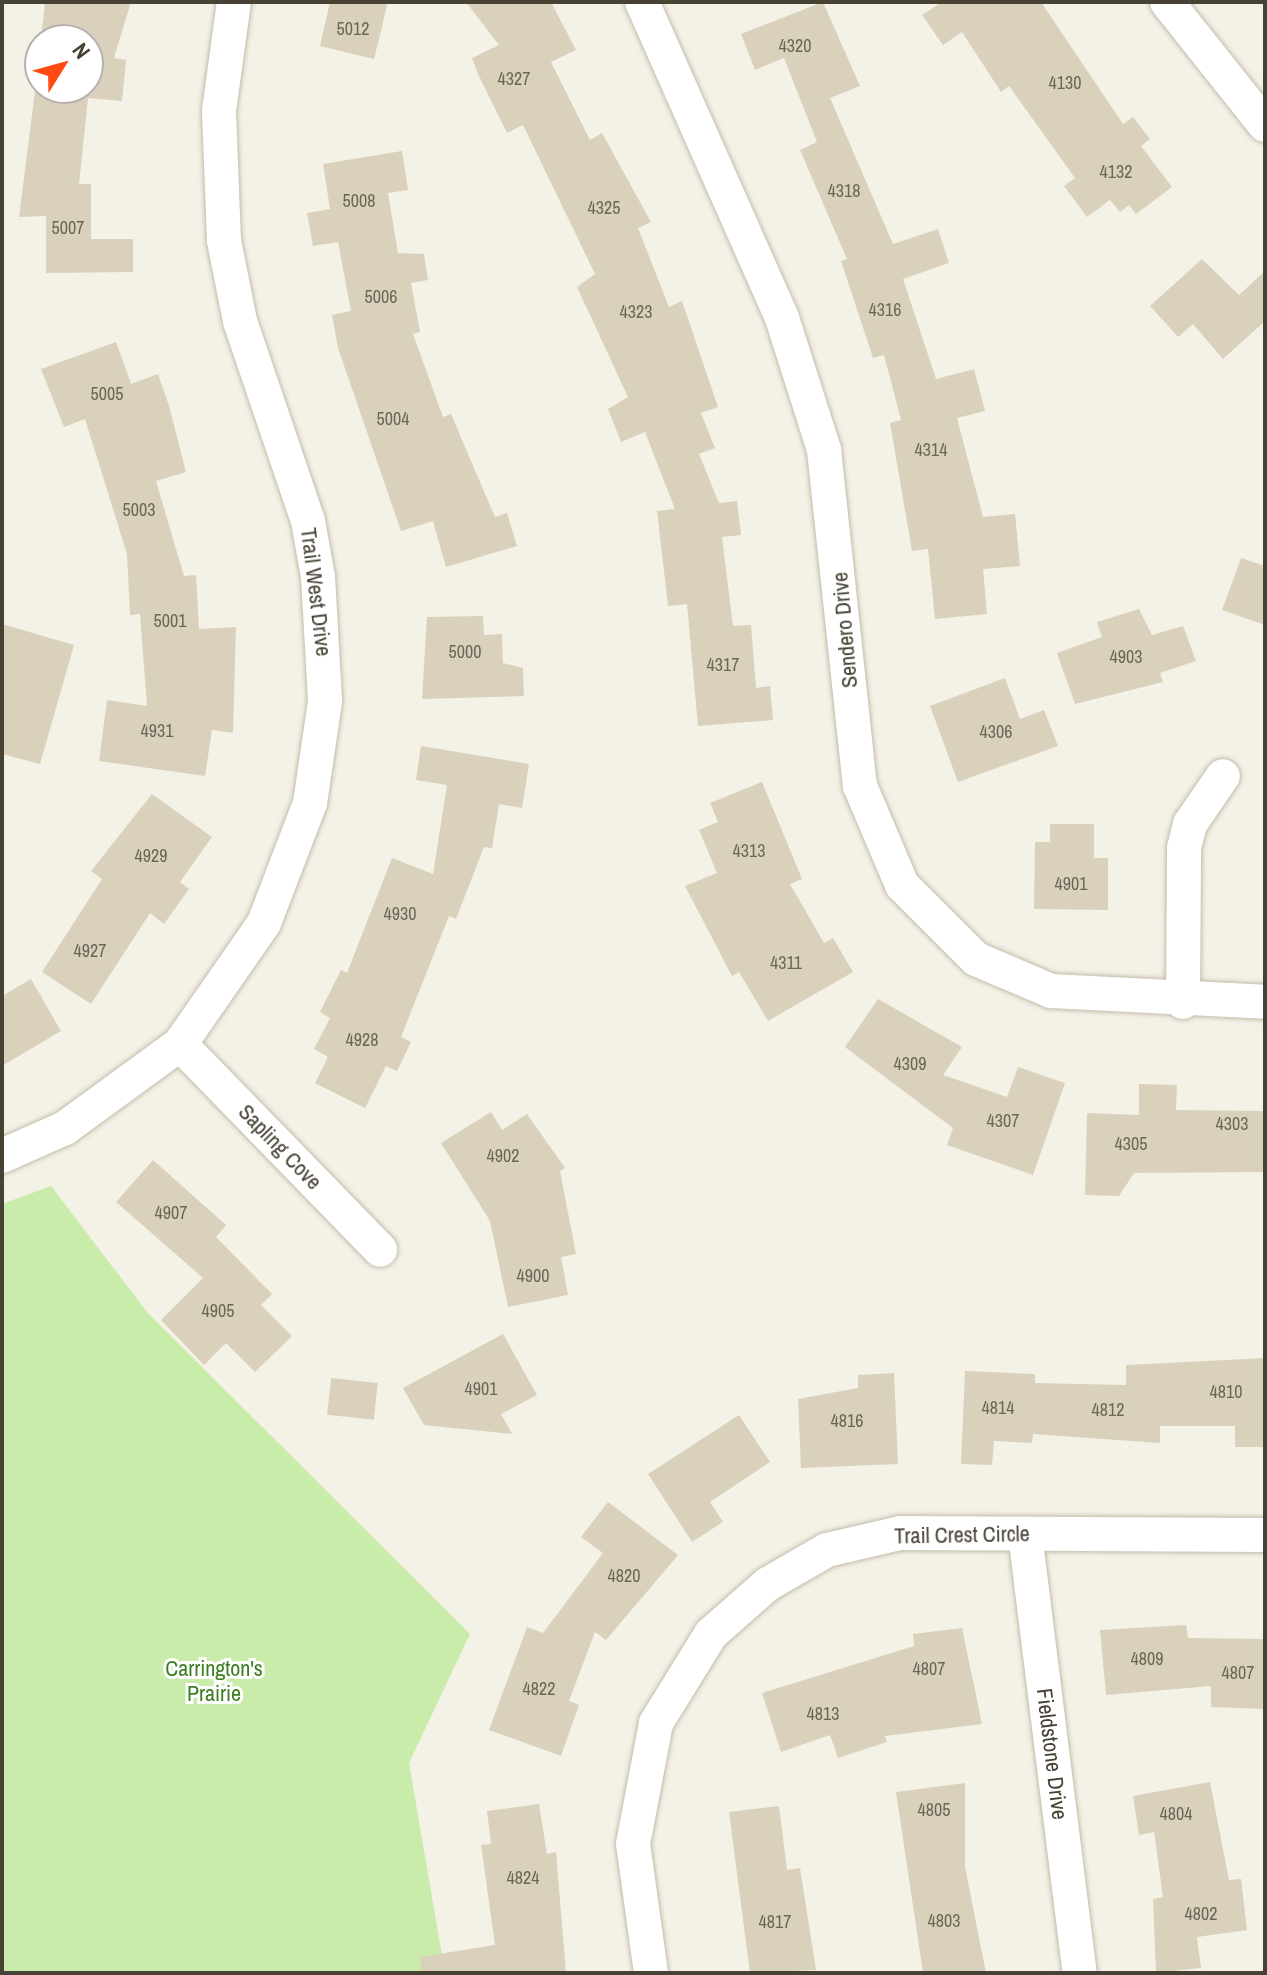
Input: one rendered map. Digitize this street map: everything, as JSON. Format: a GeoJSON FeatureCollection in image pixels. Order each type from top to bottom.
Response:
{"type":"FeatureCollection","features":[{"type":"Feature","properties":{"kind":"street","name":"Trail West Drive"},"geometry":{"type":"LineString","coordinates":[[2,1156],[65,1128],[180,1044],[231,980],[293,862],[325,701],[326,641],[308,521],[260,390],[224,241],[219,111],[234,2]]}},
{"type":"Feature","properties":{"kind":"street","name":"Sendero Drive"},"geometry":{"type":"LineString","coordinates":[[642,2],[782,318],[824,450],[860,786],[888,860],[943,933],[1012,978],[1051,991],[1183,1002],[1265,1002]]}},
{"type":"Feature","properties":{"kind":"street"},"geometry":{"type":"LineString","coordinates":[[1167,2],[1265,125]]}},
{"type":"Feature","properties":{"kind":"street"},"geometry":{"type":"LineString","coordinates":[[1183,1002],[1184,848],[1190,824],[1223,776]]}},
{"type":"Feature","properties":{"kind":"street","name":"Sapling Cove"},"geometry":{"type":"LineString","coordinates":[[180,1044],[380,1250]]}},
{"type":"Feature","properties":{"kind":"street","name":"Trail Crest Circle"},"geometry":{"type":"LineString","coordinates":[[651,1973],[633,1844],[639,1788],[656,1723],[711,1634],[768,1584],[827,1550],[900,1533],[1265,1535]]}},
{"type":"Feature","properties":{"kind":"street","name":"Fieldstone Drive"},"geometry":{"type":"LineString","coordinates":[[1025,1534],[1080,1973]]}},
{"type":"Feature","properties":{"kind":"green space","name":"Carrington's Prairie"},"geometry":{"type":"Polygon","coordinates":[[[51,1186],[147,1312],[470,1634],[409,1763],[445,1973],[2,1973],[2,1204],[51,1186]]]}},
{"type":"Feature","properties":{"kind":"building"},"geometry":{"type":"Polygon","coordinates":[[[45,2],[131,2],[114,58],[126,60],[122,101],[104,99],[104,24],[43,24],[45,2]]]}},
{"type":"Feature","properties":{"kind":"building"},"geometry":{"type":"Polygon","coordinates":[[[330,2],[388,2],[374,59],[320,46],[330,2]]]}},
{"type":"Feature","properties":{"kind":"building"},"geometry":{"type":"Polygon","coordinates":[[[466,2],[551,2],[576,50],[551,62],[590,140],[602,133],[651,222],[638,228],[669,307],[682,301],[718,407],[701,413],[715,448],[699,454],[719,503],[737,501],[741,535],[722,537],[733,626],[751,625],[756,688],[770,686],[773,720],[698,726],[687,604],[668,606],[657,511],[675,509],[645,432],[621,442],[608,409],[628,397],[577,287],[595,274],[523,125],[507,133],[478,74],[472,58],[499,45],[466,2]]]}},
{"type":"Feature","properties":{"kind":"building"},"geometry":{"type":"Polygon","coordinates":[[[823,2],[860,86],[830,98],[893,244],[938,229],[949,263],[903,279],[936,379],[974,369],[985,411],[957,418],[983,517],[1015,514],[1020,566],[983,569],[987,614],[935,619],[928,549],[912,551],[890,423],[901,420],[884,355],[873,358],[841,261],[847,259],[800,150],[817,142],[784,58],[755,70],[741,34],[823,2]]]}},
{"type":"Feature","properties":{"kind":"building"},"geometry":{"type":"Polygon","coordinates":[[[942,2],[1041,2],[1123,124],[1133,117],[1150,139],[1141,146],[1172,187],[1136,214],[1129,205],[1120,212],[1110,200],[1087,217],[1064,186],[1075,178],[1009,86],[1001,92],[962,32],[943,45],[922,15],[942,2]]]}},
{"type":"Feature","properties":{"kind":"building"},"geometry":{"type":"Polygon","coordinates":[[[33,104],[87,104],[79,184],[91,184],[91,239],[133,239],[133,272],[46,273],[46,216],[19,217],[33,104]]]}},
{"type":"Feature","properties":{"kind":"building"},"geometry":{"type":"Polygon","coordinates":[[[402,151],[408,190],[388,193],[398,253],[424,254],[428,280],[411,283],[420,332],[413,334],[443,417],[451,414],[495,517],[507,513],[517,546],[446,567],[433,521],[401,531],[338,348],[332,315],[351,311],[338,242],[313,246],[307,213],[330,209],[323,164],[402,151]]]}},
{"type":"Feature","properties":{"kind":"building"},"geometry":{"type":"Polygon","coordinates":[[[1202,259],[1239,295],[1265,271],[1265,321],[1223,359],[1193,324],[1178,337],[1150,306],[1202,259]]]}},
{"type":"Feature","properties":{"kind":"building"},"geometry":{"type":"Polygon","coordinates":[[[116,342],[131,384],[158,374],[169,406],[186,472],[156,481],[184,576],[196,575],[199,629],[236,627],[233,733],[212,730],[205,776],[99,761],[107,700],[147,706],[140,614],[130,615],[127,554],[85,419],[64,427],[41,369],[116,342]]]}},
{"type":"Feature","properties":{"kind":"building"},"geometry":{"type":"Polygon","coordinates":[[[1241,558],[1265,566],[1265,625],[1222,610],[1241,558]]]}},
{"type":"Feature","properties":{"kind":"building"},"geometry":{"type":"Polygon","coordinates":[[[1139,609],[1152,635],[1183,626],[1196,661],[1160,673],[1163,682],[1075,704],[1057,653],[1102,637],[1097,622],[1139,609]]]}},
{"type":"Feature","properties":{"kind":"building"},"geometry":{"type":"Polygon","coordinates":[[[483,616],[484,635],[502,634],[503,663],[523,668],[524,696],[422,699],[427,617],[483,616]]]}},
{"type":"Feature","properties":{"kind":"building"},"geometry":{"type":"Polygon","coordinates":[[[2,624],[74,645],[40,764],[2,754],[2,624]]]}},
{"type":"Feature","properties":{"kind":"building"},"geometry":{"type":"Polygon","coordinates":[[[1005,678],[1020,719],[1044,710],[1058,746],[958,782],[930,706],[1005,678]]]}},
{"type":"Feature","properties":{"kind":"building"},"geometry":{"type":"Polygon","coordinates":[[[421,746],[529,764],[522,808],[499,804],[492,848],[484,847],[456,919],[449,916],[401,1037],[411,1042],[397,1071],[386,1066],[365,1108],[315,1083],[328,1057],[314,1049],[330,1018],[320,1012],[341,970],[347,973],[392,858],[433,874],[447,785],[416,780],[421,746]]]}},
{"type":"Feature","properties":{"kind":"building"},"geometry":{"type":"Polygon","coordinates":[[[762,782],[802,879],[790,884],[824,943],[833,938],[853,972],[768,1021],[739,972],[732,976],[685,886],[717,873],[699,830],[718,822],[710,803],[762,782]]]}},
{"type":"Feature","properties":{"kind":"building"},"geometry":{"type":"Polygon","coordinates":[[[152,794],[212,837],[180,882],[189,889],[164,924],[150,913],[91,1004],[42,972],[102,879],[91,871],[152,794]]]}},
{"type":"Feature","properties":{"kind":"building"},"geometry":{"type":"Polygon","coordinates":[[[1050,824],[1094,824],[1094,858],[1108,858],[1108,910],[1034,909],[1035,842],[1050,842],[1050,824]]]}},
{"type":"Feature","properties":{"kind":"building"},"geometry":{"type":"Polygon","coordinates":[[[31,979],[61,1031],[2,1066],[2,996],[31,979]]]}},
{"type":"Feature","properties":{"kind":"building"},"geometry":{"type":"Polygon","coordinates":[[[878,999],[962,1047],[943,1075],[1007,1097],[1018,1067],[1065,1083],[1033,1175],[947,1145],[953,1128],[845,1047],[878,999]]]}},
{"type":"Feature","properties":{"kind":"building"},"geometry":{"type":"Polygon","coordinates":[[[1139,1084],[1177,1085],[1176,1110],[1265,1111],[1265,1172],[1134,1173],[1119,1196],[1085,1195],[1087,1113],[1139,1115],[1139,1084]]]}},
{"type":"Feature","properties":{"kind":"building"},"geometry":{"type":"Polygon","coordinates":[[[491,1112],[502,1130],[527,1114],[565,1168],[560,1171],[576,1254],[561,1257],[568,1295],[508,1307],[490,1221],[441,1143],[491,1112]]]}},
{"type":"Feature","properties":{"kind":"building"},"geometry":{"type":"Polygon","coordinates":[[[153,1160],[226,1225],[216,1237],[272,1294],[261,1305],[292,1336],[255,1372],[226,1343],[204,1365],[161,1320],[203,1278],[116,1202],[153,1160]]]}},
{"type":"Feature","properties":{"kind":"building"},"geometry":{"type":"Polygon","coordinates":[[[503,1334],[537,1395],[501,1414],[512,1434],[424,1425],[403,1388],[503,1334]]]}},
{"type":"Feature","properties":{"kind":"building"},"geometry":{"type":"Polygon","coordinates":[[[1265,1358],[1265,1447],[1235,1447],[1235,1426],[1160,1426],[1160,1443],[1033,1434],[1032,1443],[994,1441],[992,1465],[961,1464],[965,1371],[1035,1374],[1035,1383],[1126,1385],[1126,1365],[1265,1358]]]}},
{"type":"Feature","properties":{"kind":"building"},"geometry":{"type":"Polygon","coordinates":[[[894,1373],[898,1464],[801,1468],[798,1399],[858,1388],[858,1375],[894,1373]]]}},
{"type":"Feature","properties":{"kind":"building"},"geometry":{"type":"Polygon","coordinates":[[[331,1378],[378,1383],[374,1420],[327,1415],[331,1378]]]}},
{"type":"Feature","properties":{"kind":"building"},"geometry":{"type":"Polygon","coordinates":[[[739,1415],[770,1462],[710,1502],[723,1522],[692,1542],[648,1474],[739,1415]]]}},
{"type":"Feature","properties":{"kind":"building"},"geometry":{"type":"Polygon","coordinates":[[[608,1502],[678,1555],[606,1640],[595,1632],[569,1701],[579,1705],[561,1756],[489,1730],[527,1627],[543,1633],[603,1553],[581,1537],[608,1502]]]}},
{"type":"Feature","properties":{"kind":"building"},"geometry":{"type":"Polygon","coordinates":[[[1186,1625],[1188,1638],[1265,1639],[1265,1709],[1211,1707],[1211,1686],[1106,1695],[1100,1630],[1186,1625]]]}},
{"type":"Feature","properties":{"kind":"building"},"geometry":{"type":"Polygon","coordinates":[[[962,1628],[982,1724],[885,1736],[887,1742],[838,1758],[830,1735],[781,1752],[762,1693],[914,1646],[913,1634],[962,1628]]]}},
{"type":"Feature","properties":{"kind":"building"},"geometry":{"type":"Polygon","coordinates":[[[1210,1782],[1229,1880],[1241,1879],[1247,1930],[1197,1937],[1201,1968],[1156,1973],[1153,1899],[1163,1897],[1154,1832],[1139,1835],[1133,1796],[1210,1782]]]}},
{"type":"Feature","properties":{"kind":"building"},"geometry":{"type":"Polygon","coordinates":[[[965,1783],[965,1867],[986,1973],[923,1973],[896,1792],[965,1783]]]}},
{"type":"Feature","properties":{"kind":"building"},"geometry":{"type":"Polygon","coordinates":[[[539,1804],[547,1854],[556,1852],[566,1973],[421,1973],[420,1957],[495,1945],[481,1845],[491,1844],[487,1811],[539,1804]]]}},
{"type":"Feature","properties":{"kind":"building"},"geometry":{"type":"Polygon","coordinates":[[[779,1806],[787,1870],[800,1868],[816,1970],[750,1973],[729,1812],[779,1806]]]}}]}
